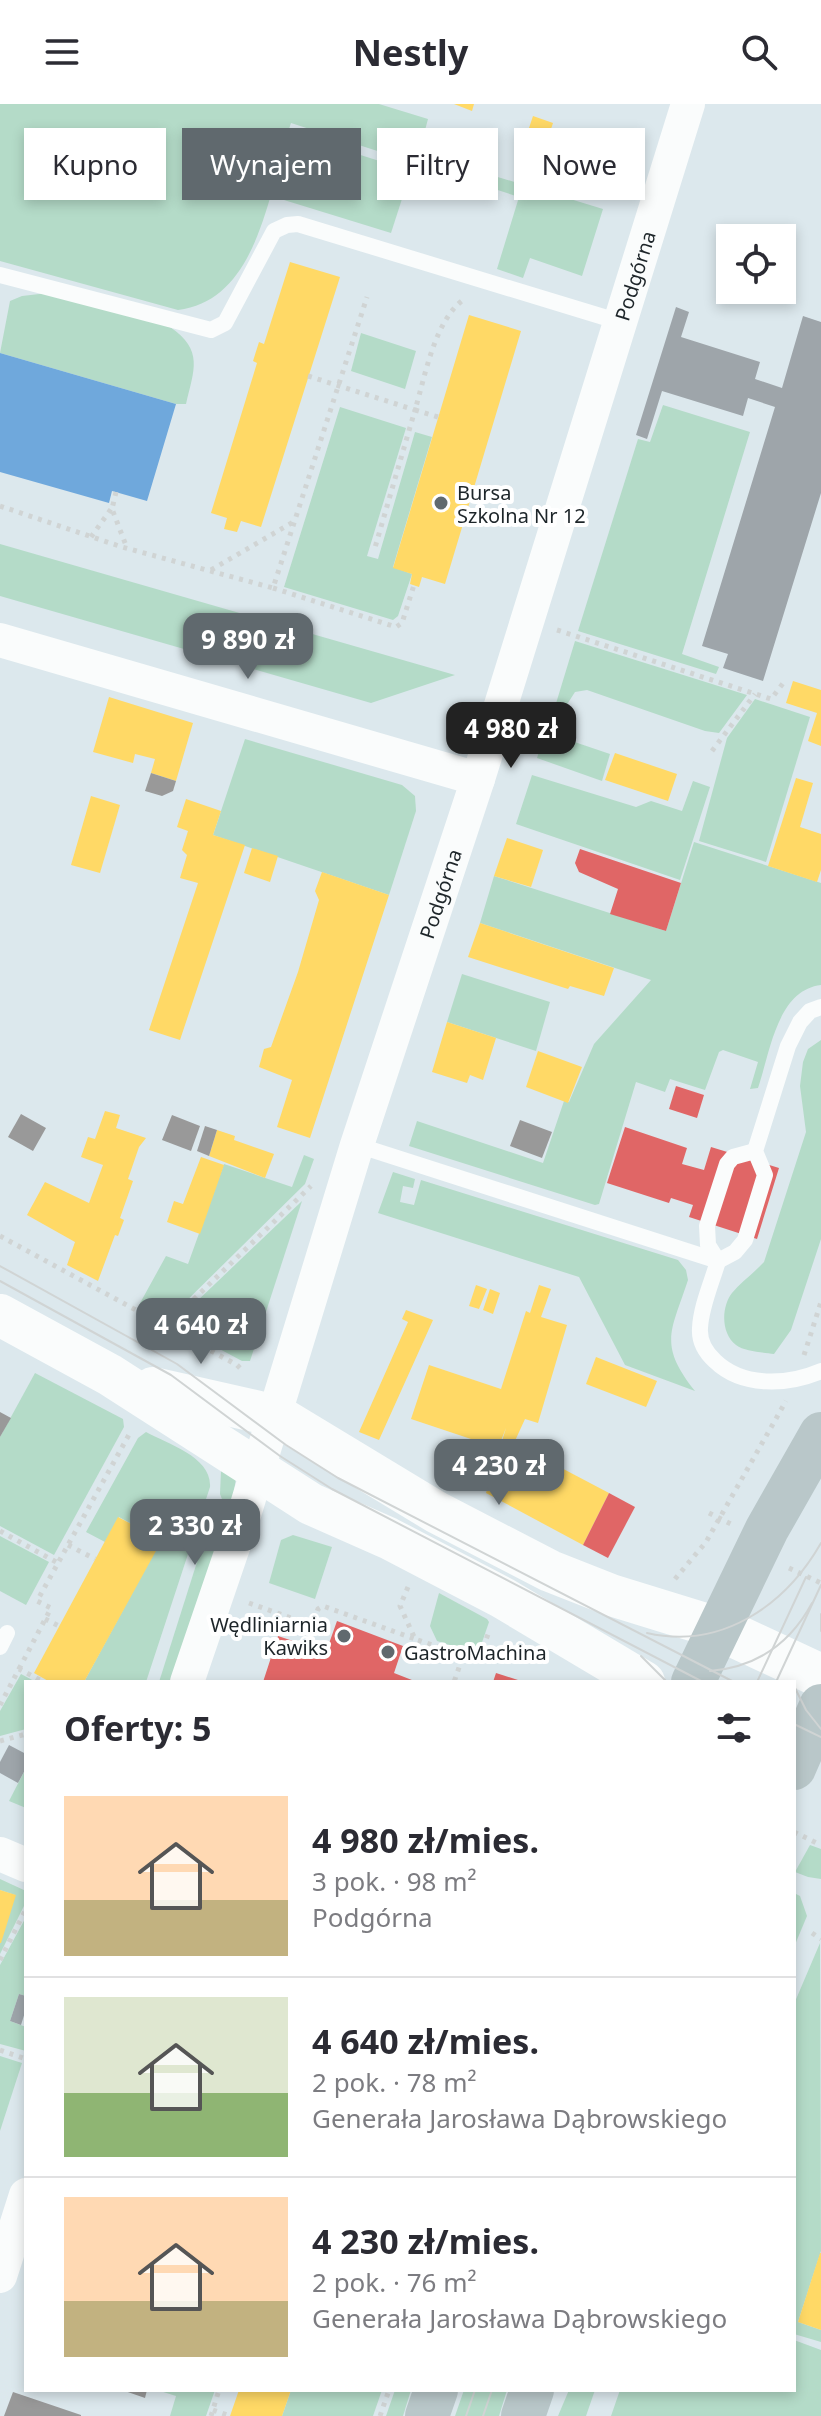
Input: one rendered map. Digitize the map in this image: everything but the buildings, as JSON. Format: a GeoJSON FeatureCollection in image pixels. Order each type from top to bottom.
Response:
{"type":"FeatureCollection","features":[{"type":"Feature","properties":{"kind":"main road"},"geometry":{"type":"LineString","coordinates":[[694,1680],[772,1521],[821,1434]]}},
{"type":"Feature","properties":{"kind":"main road"},"geometry":{"type":"LineString","coordinates":[[718,1628],[821,1676]]}},
{"type":"Feature","properties":{"kind":"main road"},"geometry":{"type":"LineString","coordinates":[[801,1766],[821,1706]]}},
{"type":"Feature","properties":{"kind":"main road"},"geometry":{"type":"LineString","coordinates":[[427,2416],[435,2392]]}},
{"type":"Feature","properties":{"kind":"main road"},"geometry":{"type":"LineString","coordinates":[[523,2416],[531,2392]]}},
{"type":"Feature","properties":{"kind":"street","name":"Podgórna"},"geometry":{"type":"LineString","coordinates":[[188,1680],[238,1533],[357,1145],[478,779],[688,104]]}},
{"type":"Feature","properties":{"kind":"street"},"geometry":{"type":"LineString","coordinates":[[0,640],[478,779]]}},
{"type":"Feature","properties":{"kind":"street"},"geometry":{"type":"LineString","coordinates":[[0,1315],[110,1375],[321,1509],[388,1538],[540,1618],[641,1680]]}},
{"type":"Feature","properties":{"kind":"street"},"geometry":{"type":"LineString","coordinates":[[110,1375],[170,1393],[272,1416],[321,1441],[436,1512],[550,1571],[611,1595],[718,1628]]}},
{"type":"Feature","properties":{"kind":"street"},"geometry":{"type":"LineString","coordinates":[[0,1854],[24,1864]]}},
{"type":"Feature","properties":{"kind":"street"},"geometry":{"type":"LineString","coordinates":[[0,2276],[24,2201]]}},
{"type":"Feature","properties":{"kind":"lane"},"geometry":{"type":"LineString","coordinates":[[0,275],[211,330],[225,323],[274,231],[298,224],[620,322]]}},
{"type":"Feature","properties":{"kind":"lane"},"geometry":{"type":"LineString","coordinates":[[357,1145],[718,1261],[735,1252],[745,1240],[765,1175],[755,1151],[788,1046],[800,1022],[810,1011],[821,1007]]}},
{"type":"Feature","properties":{"kind":"lane"},"geometry":{"type":"LineString","coordinates":[[755,1151],[733,1157],[727,1164],[707,1226],[708,1245],[718,1261],[700,1327],[701,1344],[709,1356],[737,1377],[787,1381],[821,1371]]}},
{"type":"Feature","properties":{"kind":"path"},"geometry":{"type":"LineString","coordinates":[[374,551],[435,342],[457,303],[468,296]]}},
{"type":"Feature","properties":{"kind":"path"},"geometry":{"type":"LineString","coordinates":[[273,588],[367,297]]}},
{"type":"Feature","properties":{"kind":"path"},"geometry":{"type":"LineString","coordinates":[[308,376],[438,417]]}},
{"type":"Feature","properties":{"kind":"path"},"geometry":{"type":"LineString","coordinates":[[91,537],[112,509],[116,492]]}},
{"type":"Feature","properties":{"kind":"path"},"geometry":{"type":"LineString","coordinates":[[0,506],[91,537],[273,588],[396,627],[402,623],[414,585]]}},
{"type":"Feature","properties":{"kind":"path"},"geometry":{"type":"LineString","coordinates":[[112,509],[128,548]]}},
{"type":"Feature","properties":{"kind":"path"},"geometry":{"type":"LineString","coordinates":[[210,571],[295,521]]}},
{"type":"Feature","properties":{"kind":"path"},"geometry":{"type":"LineString","coordinates":[[557,630],[771,699],[784,682]]}},
{"type":"Feature","properties":{"kind":"path"},"geometry":{"type":"LineString","coordinates":[[712,751],[755,694]]}},
{"type":"Feature","properties":{"kind":"path"},"geometry":{"type":"LineString","coordinates":[[165,1327],[314,1182]]}},
{"type":"Feature","properties":{"kind":"path"},"geometry":{"type":"LineString","coordinates":[[0,1236],[237,1365]]}},
{"type":"Feature","properties":{"kind":"path"},"geometry":{"type":"LineString","coordinates":[[805,1352],[821,1302]]}},
{"type":"Feature","properties":{"kind":"path"},"geometry":{"type":"LineString","coordinates":[[669,1586],[697,1554],[785,1404]]}},
{"type":"Feature","properties":{"kind":"path"},"geometry":{"type":"LineString","coordinates":[[0,1705],[51,1608],[37,1601],[135,1425]]}},
{"type":"Feature","properties":{"kind":"path"},"geometry":{"type":"LineString","coordinates":[[709,1513],[735,1526]]}},
{"type":"Feature","properties":{"kind":"path"},"geometry":{"type":"LineString","coordinates":[[0,1531],[58,1563]]}},
{"type":"Feature","properties":{"kind":"path"},"geometry":{"type":"LineString","coordinates":[[68,1545],[95,1559]]}},
{"type":"Feature","properties":{"kind":"path"},"geometry":{"type":"LineString","coordinates":[[411,1578],[400,1606],[415,1639]]}},
{"type":"Feature","properties":{"kind":"path"},"geometry":{"type":"LineString","coordinates":[[249,1603],[308,1624],[313,1622],[318,1609],[323,1606],[478,1661],[492,1621]]}},
{"type":"Feature","properties":{"kind":"path"},"geometry":{"type":"LineString","coordinates":[[45,1619],[59,1626]]}},
{"type":"Feature","properties":{"kind":"path"},"geometry":{"type":"LineString","coordinates":[[455,1680],[463,1656]]}},
{"type":"Feature","properties":{"kind":"path"},"geometry":{"type":"LineString","coordinates":[[19,1669],[40,1680]]}},
{"type":"Feature","properties":{"kind":"path"},"geometry":{"type":"LineString","coordinates":[[0,1741],[24,1735]]}},
{"type":"Feature","properties":{"kind":"path"},"geometry":{"type":"LineString","coordinates":[[796,1833],[821,1845]]}},
{"type":"Feature","properties":{"kind":"path"},"geometry":{"type":"LineString","coordinates":[[0,1960],[24,1913]]}},
{"type":"Feature","properties":{"kind":"path"},"geometry":{"type":"LineString","coordinates":[[812,1933],[821,1939]]}},
{"type":"Feature","properties":{"kind":"path"},"geometry":{"type":"LineString","coordinates":[[0,2050],[24,2058]]}},
{"type":"Feature","properties":{"kind":"path"},"geometry":{"type":"LineString","coordinates":[[218,2392],[212,2413],[230,2416]]}},
{"type":"Feature","properties":{"kind":"path"},"geometry":{"type":"LineString","coordinates":[[380,2416],[388,2392]]}},
{"type":"Feature","properties":{"kind":"green space"},"geometry":{"type":"Polygon","coordinates":[[[0,104],[379,104],[428,119],[426,128],[377,128],[377,151],[361,146],[361,128],[306,128],[291,123],[290,128],[182,128],[182,200],[269,200],[244,263],[227,286],[205,302],[178,310],[0,261],[0,104]]]}},
{"type":"Feature","properties":{"kind":"green space"},"geometry":{"type":"Polygon","coordinates":[[[361,155],[377,160],[377,200],[402,200],[391,233],[284,200],[361,200],[361,155]]]}},
{"type":"Feature","properties":{"kind":"green space"},"geometry":{"type":"Polygon","coordinates":[[[498,177],[514,182],[514,195],[498,190],[498,177]]]}},
{"type":"Feature","properties":{"kind":"green space"},"geometry":{"type":"Polygon","coordinates":[[[518,200],[573,200],[603,209],[582,276],[530,258],[523,278],[497,269],[518,200]]]}},
{"type":"Feature","properties":{"kind":"green space"},"geometry":{"type":"Polygon","coordinates":[[[48,293],[170,327],[188,344],[194,361],[186,404],[176,404],[0,353],[10,301],[22,296],[48,293]]]}},
{"type":"Feature","properties":{"kind":"green space"},"geometry":{"type":"Polygon","coordinates":[[[361,333],[416,351],[405,389],[351,371],[361,333]]]}},
{"type":"Feature","properties":{"kind":"green space"},"geometry":{"type":"Polygon","coordinates":[[[663,405],[750,432],[682,654],[719,667],[716,674],[578,631],[638,439],[650,442],[663,405]]]}},
{"type":"Feature","properties":{"kind":"green space"},"geometry":{"type":"Polygon","coordinates":[[[340,407],[406,428],[367,556],[378,559],[415,432],[432,437],[393,567],[412,574],[398,616],[393,620],[284,587],[340,407]]]}},
{"type":"Feature","properties":{"kind":"green space"},"geometry":{"type":"Polygon","coordinates":[[[0,544],[455,675],[371,703],[0,596],[0,544]]]}},
{"type":"Feature","properties":{"kind":"green space"},"geometry":{"type":"Polygon","coordinates":[[[575,641],[747,695],[719,733],[705,731],[587,690],[575,692],[566,706],[554,710],[575,641]]]}},
{"type":"Feature","properties":{"kind":"green space"},"geometry":{"type":"Polygon","coordinates":[[[755,699],[810,717],[766,862],[699,841],[727,738],[755,699]]]}},
{"type":"Feature","properties":{"kind":"green space"},"geometry":{"type":"Polygon","coordinates":[[[545,732],[610,754],[602,781],[537,758],[545,732]]]}},
{"type":"Feature","properties":{"kind":"green space"},"geometry":{"type":"Polygon","coordinates":[[[245,739],[402,785],[415,796],[416,811],[389,895],[213,835],[245,739]]]}},
{"type":"Feature","properties":{"kind":"green space"},"geometry":{"type":"Polygon","coordinates":[[[532,775],[636,807],[651,801],[682,811],[693,781],[710,787],[680,880],[516,824],[532,775]]]}},
{"type":"Feature","properties":{"kind":"green space"},"geometry":{"type":"Polygon","coordinates":[[[694,842],[821,883],[821,985],[806,989],[794,998],[785,1011],[758,1088],[750,1089],[758,1062],[723,1050],[719,1052],[705,1090],[670,1079],[665,1092],[636,1082],[599,1204],[595,1205],[409,1146],[417,1121],[543,1163],[564,1101],[569,1102],[594,1044],[651,980],[480,923],[494,876],[666,931],[694,842]]]}},
{"type":"Feature","properties":{"kind":"green space"},"geometry":{"type":"Polygon","coordinates":[[[462,974],[550,1002],[536,1051],[447,1022],[462,974]]]}},
{"type":"Feature","properties":{"kind":"green space"},"geometry":{"type":"Polygon","coordinates":[[[821,1040],[821,1239],[791,1330],[774,1354],[749,1350],[731,1340],[724,1320],[726,1305],[732,1293],[764,1262],[806,1132],[800,1086],[803,1062],[808,1049],[821,1040]]]}},
{"type":"Feature","properties":{"kind":"green space"},"geometry":{"type":"Polygon","coordinates":[[[304,1155],[314,1159],[305,1184],[167,1320],[139,1305],[166,1256],[188,1264],[224,1164],[292,1187],[304,1155]]]}},
{"type":"Feature","properties":{"kind":"green space"},"geometry":{"type":"Polygon","coordinates":[[[393,1172],[415,1179],[413,1188],[403,1186],[400,1202],[414,1205],[421,1180],[678,1260],[686,1270],[688,1280],[673,1326],[672,1349],[683,1375],[695,1391],[625,1365],[579,1277],[378,1213],[393,1172]]]}},
{"type":"Feature","properties":{"kind":"green space"},"geometry":{"type":"Polygon","coordinates":[[[302,1201],[250,1361],[242,1361],[173,1324],[302,1201]]]}},
{"type":"Feature","properties":{"kind":"green space"},"geometry":{"type":"Polygon","coordinates":[[[35,1373],[123,1419],[124,1427],[54,1555],[0,1526],[0,1437],[35,1373]]]}},
{"type":"Feature","properties":{"kind":"green space"},"geometry":{"type":"Polygon","coordinates":[[[146,1432],[187,1453],[204,1467],[210,1487],[147,1680],[85,1680],[161,1540],[119,1517],[105,1542],[86,1532],[138,1438],[146,1432]]]}},
{"type":"Feature","properties":{"kind":"green space"},"geometry":{"type":"Polygon","coordinates":[[[221,1471],[236,1478],[232,1504],[223,1502],[220,1494],[221,1471]]]}},
{"type":"Feature","properties":{"kind":"green space"},"geometry":{"type":"Polygon","coordinates":[[[217,1519],[227,1522],[174,1680],[160,1680],[210,1521],[217,1519]]]}},
{"type":"Feature","properties":{"kind":"green space"},"geometry":{"type":"Polygon","coordinates":[[[293,1535],[332,1547],[315,1599],[269,1583],[281,1540],[293,1535]]]}},
{"type":"Feature","properties":{"kind":"green space"},"geometry":{"type":"Polygon","coordinates":[[[0,1536],[49,1562],[26,1605],[0,1591],[0,1536]]]}},
{"type":"Feature","properties":{"kind":"green space"},"geometry":{"type":"Polygon","coordinates":[[[439,1593],[489,1622],[478,1654],[437,1641],[430,1626],[439,1593]]]}},
{"type":"Feature","properties":{"kind":"green space"},"geometry":{"type":"Polygon","coordinates":[[[21,1674],[32,1680],[24,1680],[24,1730],[0,1736],[0,1711],[21,1674]]]}},
{"type":"Feature","properties":{"kind":"green space"},"geometry":{"type":"Polygon","coordinates":[[[24,1772],[24,1807],[9,1801],[24,1772]]]}},
{"type":"Feature","properties":{"kind":"green space"},"geometry":{"type":"Polygon","coordinates":[[[810,1845],[821,1849],[821,1879],[808,1877],[796,1870],[810,1845]]]}},
{"type":"Feature","properties":{"kind":"green space"},"geometry":{"type":"Polygon","coordinates":[[[0,1879],[24,1890],[24,1906],[0,1954],[0,1938],[15,1895],[0,1890],[0,1879]]]}},
{"type":"Feature","properties":{"kind":"green space"},"geometry":{"type":"Polygon","coordinates":[[[796,1894],[800,1896],[807,1916],[796,1942],[796,1894]]]}},
{"type":"Feature","properties":{"kind":"green space"},"geometry":{"type":"Polygon","coordinates":[[[24,1921],[24,1995],[19,1994],[10,2021],[24,2026],[24,2050],[0,2044],[0,1965],[24,1921]]]}},
{"type":"Feature","properties":{"kind":"green space"},"geometry":{"type":"Polygon","coordinates":[[[820,1943],[821,2251],[798,2322],[821,2330],[821,2342],[796,2335],[796,1999],[820,1943]]]}},
{"type":"Feature","properties":{"kind":"green space"},"geometry":{"type":"Polygon","coordinates":[[[0,2056],[22,2063],[0,2131],[0,2056]]]}},
{"type":"Feature","properties":{"kind":"green space"},"geometry":{"type":"Polygon","coordinates":[[[796,2341],[821,2350],[821,2416],[611,2416],[619,2392],[796,2392],[796,2341]]]}},
{"type":"Feature","properties":{"kind":"green space"},"geometry":{"type":"Polygon","coordinates":[[[163,2392],[214,2392],[206,2416],[170,2416],[176,2396],[163,2392]]]}},
{"type":"Feature","properties":{"kind":"green space"},"geometry":{"type":"Polygon","coordinates":[[[290,2392],[381,2392],[373,2416],[282,2416],[290,2392]]]}},
{"type":"Feature","properties":{"kind":"green space"},"geometry":{"type":"Polygon","coordinates":[[[394,2392],[410,2392],[403,2416],[386,2416],[394,2392]]]}},
{"type":"Feature","properties":{"kind":"green space"},"geometry":{"type":"Polygon","coordinates":[[[463,2392],[506,2392],[499,2416],[455,2416],[463,2392]]]}},
{"type":"Feature","properties":{"kind":"green space"},"geometry":{"type":"Polygon","coordinates":[[[568,2392],[594,2392],[586,2416],[558,2416],[568,2392]]]}},
{"type":"Feature","properties":{"kind":"tram line"},"geometry":{"type":"LineString","coordinates":[[0,1266],[177,1364],[286,1445],[338,1478],[730,1680]]}},
{"type":"Feature","properties":{"kind":"tram line"},"geometry":{"type":"LineString","coordinates":[[0,1281],[171,1375],[280,1456],[332,1489],[699,1680]]}},
{"type":"Feature","properties":{"kind":"tram line"},"geometry":{"type":"LineString","coordinates":[[647,1633],[674,1637],[700,1635],[725,1629],[748,1618],[770,1604],[789,1586],[821,1543]]}},
{"type":"Feature","properties":{"kind":"tram line"},"geometry":{"type":"LineString","coordinates":[[758,1680],[806,1577]]}},
{"type":"Feature","properties":{"kind":"tram line"},"geometry":{"type":"LineString","coordinates":[[777,1680],[821,1585]]}},
{"type":"Feature","properties":{"kind":"tram line"},"geometry":{"type":"LineString","coordinates":[[710,1671],[743,1664],[770,1651],[793,1630],[812,1603]]}},
{"type":"Feature","properties":{"kind":"tram line"},"geometry":{"type":"LineString","coordinates":[[821,1614],[821,1631]]}},
{"type":"Feature","properties":{"kind":"tram line"},"geometry":{"type":"LineString","coordinates":[[641,1656],[665,1680]]}},
{"type":"Feature","properties":{"kind":"tram line"},"geometry":{"type":"LineString","coordinates":[[796,1690],[821,1729]]}},
{"type":"Feature","properties":{"kind":"tram line"},"geometry":{"type":"LineString","coordinates":[[796,1725],[821,1737]]}},
{"type":"Feature","properties":{"kind":"tram line"},"geometry":{"type":"LineString","coordinates":[[466,2416],[474,2392]]}},
{"type":"Feature","properties":{"kind":"tram line"},"geometry":{"type":"LineString","coordinates":[[483,2416],[491,2392]]}},
{"type":"Feature","properties":{"kind":"place","name":"Bursa Szkolna Nr 12"},"geometry":{"type":"Point","coordinates":[441,503]}},
{"type":"Feature","properties":{"kind":"place","name":"Wędliniarnia Kawiks"},"geometry":{"type":"Point","coordinates":[344,1636]}},
{"type":"Feature","properties":{"kind":"place","name":"GastroMachina"},"geometry":{"type":"Point","coordinates":[388,1652]}}]}
